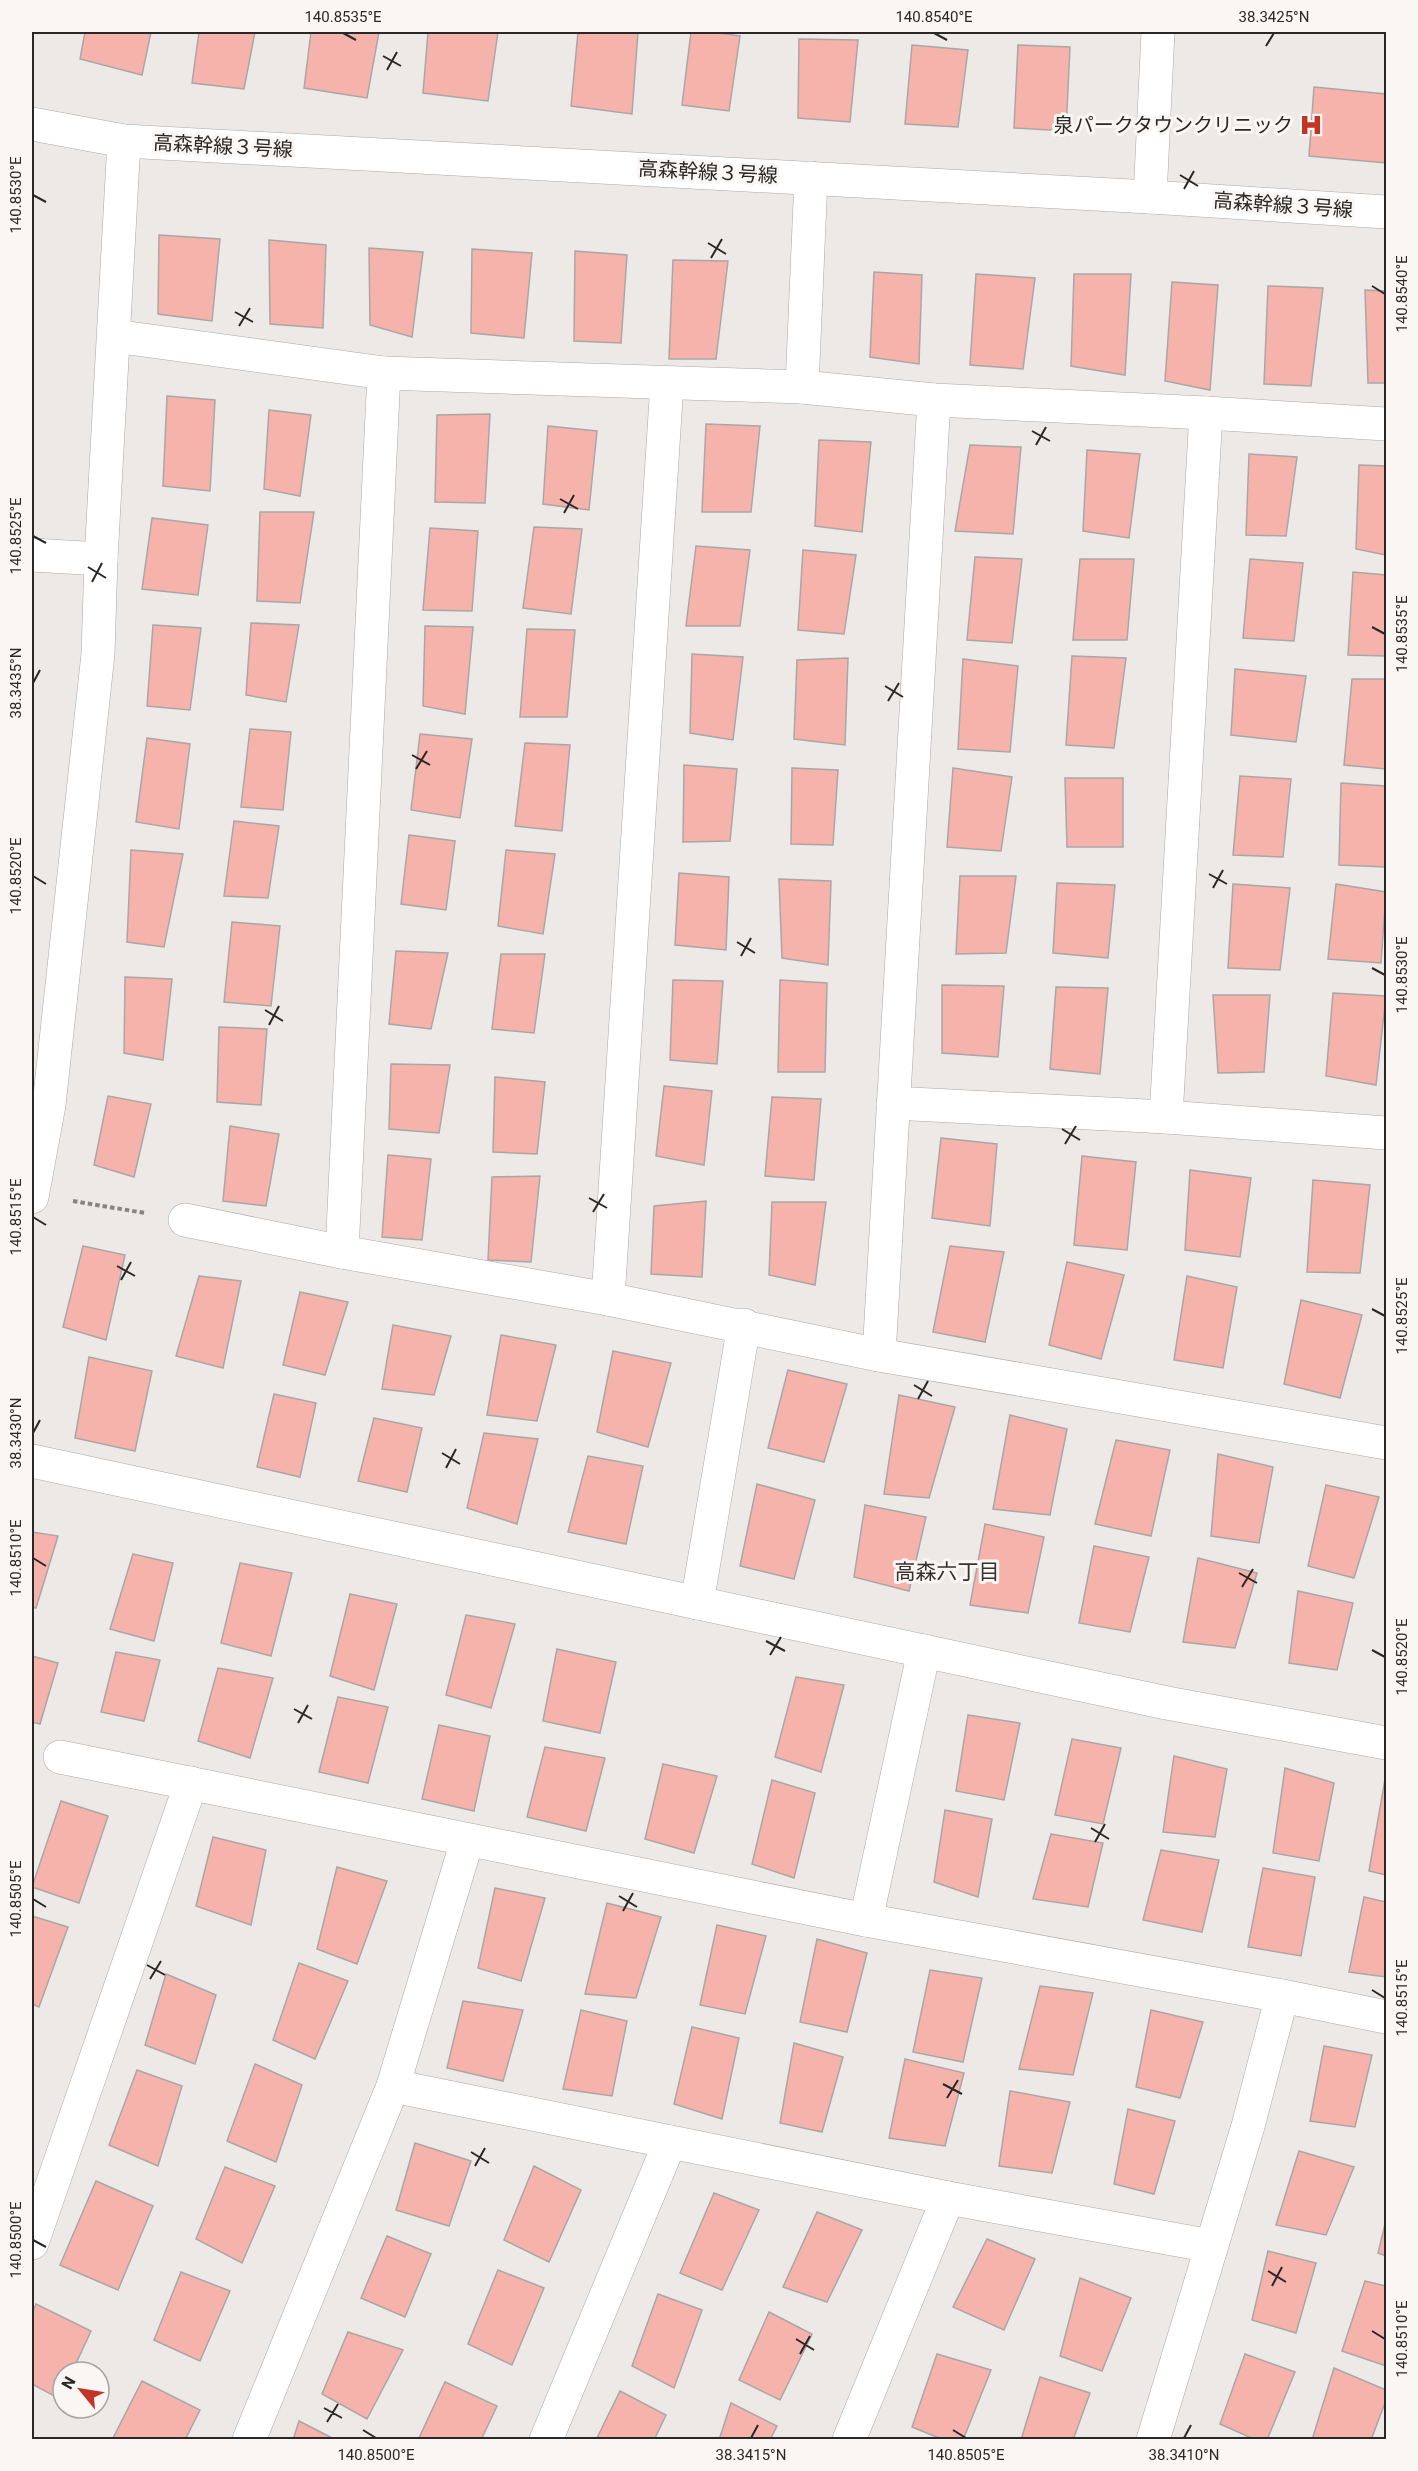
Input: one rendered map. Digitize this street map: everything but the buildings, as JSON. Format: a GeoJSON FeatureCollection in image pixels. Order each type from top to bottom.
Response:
{"type":"FeatureCollection","features":[{"type":"Feature","properties":{"kind":"street"},"geometry":{"type":"LineString","coordinates":[[1150,197],[1158,32]]}},
{"type":"Feature","properties":{"kind":"street","name":"高森幹線３号線"},"geometry":{"type":"LineString","coordinates":[[32,124],[124,141],[1386,212]]}},
{"type":"Feature","properties":{"kind":"street"},"geometry":{"type":"LineString","coordinates":[[32,1196],[49,1105],[98,654],[101,559],[124,141]]}},
{"type":"Feature","properties":{"kind":"street"},"geometry":{"type":"LineString","coordinates":[[802,387],[811,178]]}},
{"type":"Feature","properties":{"kind":"street"},"geometry":{"type":"LineString","coordinates":[[114,336],[384,373],[802,387],[934,400],[1386,424]]}},
{"type":"Feature","properties":{"kind":"street"},"geometry":{"type":"LineString","coordinates":[[342,1252],[384,373]]}},
{"type":"Feature","properties":{"kind":"street"},"geometry":{"type":"LineString","coordinates":[[608,1299],[667,383]]}},
{"type":"Feature","properties":{"kind":"street"},"geometry":{"type":"LineString","coordinates":[[879,1354],[934,400]]}},
{"type":"Feature","properties":{"kind":"street"},"geometry":{"type":"LineString","coordinates":[[1166,1117],[1206,413]]}},
{"type":"Feature","properties":{"kind":"street"},"geometry":{"type":"LineString","coordinates":[[32,555],[101,559]]}},
{"type":"Feature","properties":{"kind":"street"},"geometry":{"type":"LineString","coordinates":[[894,1103],[1166,1117],[1386,1133]]}},
{"type":"Feature","properties":{"kind":"street"},"geometry":{"type":"LineString","coordinates":[[184,1220],[342,1252],[744,1325],[879,1354],[1386,1443]]}},
{"type":"Feature","properties":{"kind":"street"},"geometry":{"type":"LineString","coordinates":[[697,1603],[744,1325]]}},
{"type":"Feature","properties":{"kind":"street"},"geometry":{"type":"LineString","coordinates":[[32,1461],[1167,1703],[1386,1743]]}},
{"type":"Feature","properties":{"kind":"street"},"geometry":{"type":"LineString","coordinates":[[866,1920],[924,1651]]}},
{"type":"Feature","properties":{"kind":"street"},"geometry":{"type":"LineString","coordinates":[[60,1757],[866,1920],[1386,2017]]}},
{"type":"Feature","properties":{"kind":"street"},"geometry":{"type":"LineString","coordinates":[[32,2243],[191,1783]]}},
{"type":"Feature","properties":{"kind":"street"},"geometry":{"type":"LineString","coordinates":[[249,2439],[393,2086],[467,1841]]}},
{"type":"Feature","properties":{"kind":"street"},"geometry":{"type":"LineString","coordinates":[[1153,2439],[1248,2126],[1282,1996]]}},
{"type":"Feature","properties":{"kind":"street"},"geometry":{"type":"LineString","coordinates":[[393,2086],[948,2198],[1211,2246]]}},
{"type":"Feature","properties":{"kind":"street"},"geometry":{"type":"LineString","coordinates":[[546,2439],[670,2142]]}},
{"type":"Feature","properties":{"kind":"street"},"geometry":{"type":"LineString","coordinates":[[849,2439],[948,2198]]}},
{"type":"Feature","properties":{"kind":"path"},"geometry":{"type":"LineString","coordinates":[[32,1196],[184,1220]]}},
{"type":"Feature","properties":{"kind":"place","name":"泉パークタウンクリニック"},"geometry":{"type":"Point","coordinates":[1311,125]}},
{"type":"Feature","properties":{"kind":"district","name":"高森六丁目"},"geometry":{"type":"Point","coordinates":[947,1572]}}]}
